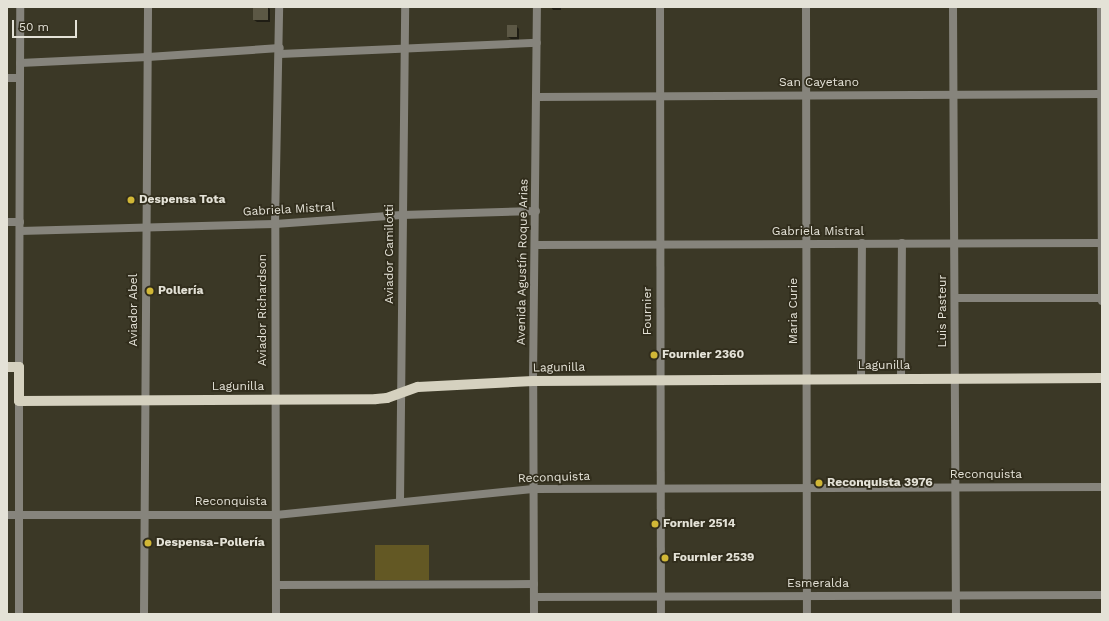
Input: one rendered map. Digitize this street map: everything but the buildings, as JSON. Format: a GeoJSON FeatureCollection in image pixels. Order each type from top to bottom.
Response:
{"type":"FeatureCollection","features":[{"type":"Feature","properties":{"kind":"main road"},"geometry":{"type":"LineString","coordinates":[[7,367],[19,367],[19,400]]}},
{"type":"Feature","properties":{"kind":"main road","name":"Lagunilla"},"geometry":{"type":"LineString","coordinates":[[19,400],[376,399],[387,398],[418,387],[533,382],[1102,378]]}},
{"type":"Feature","properties":{"kind":"street"},"geometry":{"type":"LineString","coordinates":[[19,367],[20,7]]}},
{"type":"Feature","properties":{"kind":"street","name":"Aviador Abel"},"geometry":{"type":"LineString","coordinates":[[144,614],[148,7]]}},
{"type":"Feature","properties":{"kind":"street","name":"Aviador Richardson"},"geometry":{"type":"LineString","coordinates":[[276,614],[275,224],[280,7]]}},
{"type":"Feature","properties":{"kind":"street","name":"Aviador Camilotti"},"geometry":{"type":"LineString","coordinates":[[400,502],[402,215],[406,48],[405,7]]}},
{"type":"Feature","properties":{"kind":"street","name":"Avenida Agustín Roque Arias"},"geometry":{"type":"LineString","coordinates":[[534,614],[533,382],[538,43],[537,7]]}},
{"type":"Feature","properties":{"kind":"street","name":"Fournier"},"geometry":{"type":"LineString","coordinates":[[660,7],[661,614]]}},
{"type":"Feature","properties":{"kind":"street","name":"Maria Curie"},"geometry":{"type":"LineString","coordinates":[[806,7],[807,614]]}},
{"type":"Feature","properties":{"kind":"street","name":"Luis Pasteur"},"geometry":{"type":"LineString","coordinates":[[953,7],[956,614]]}},
{"type":"Feature","properties":{"kind":"street"},"geometry":{"type":"LineString","coordinates":[[1101,7],[1102,301]]}},
{"type":"Feature","properties":{"kind":"street"},"geometry":{"type":"LineString","coordinates":[[20,63],[280,51],[538,43]]}},
{"type":"Feature","properties":{"kind":"street"},"geometry":{"type":"LineString","coordinates":[[7,78],[20,78]]}},
{"type":"Feature","properties":{"kind":"street","name":"San Cayetano"},"geometry":{"type":"LineString","coordinates":[[537,97],[660,95],[1101,94]]}},
{"type":"Feature","properties":{"kind":"street","name":"Gabriela Mistral"},"geometry":{"type":"LineString","coordinates":[[20,231],[275,224],[402,215],[536,211]]}},
{"type":"Feature","properties":{"kind":"street"},"geometry":{"type":"LineString","coordinates":[[7,222],[20,222]]}},
{"type":"Feature","properties":{"kind":"street"},"geometry":{"type":"LineString","coordinates":[[862,243],[862,379]]}},
{"type":"Feature","properties":{"kind":"street"},"geometry":{"type":"LineString","coordinates":[[901,379],[902,243]]}},
{"type":"Feature","properties":{"kind":"street","name":"Gabriela Mistral"},"geometry":{"type":"LineString","coordinates":[[534,245],[1102,243]]}},
{"type":"Feature","properties":{"kind":"street"},"geometry":{"type":"LineString","coordinates":[[955,298],[1102,298]]}},
{"type":"Feature","properties":{"kind":"street"},"geometry":{"type":"LineString","coordinates":[[19,400],[19,614]]}},
{"type":"Feature","properties":{"kind":"street","name":"Reconquista"},"geometry":{"type":"LineString","coordinates":[[7,515],[276,514],[533,489],[1102,487]]}},
{"type":"Feature","properties":{"kind":"street"},"geometry":{"type":"LineString","coordinates":[[276,585],[534,584]]}},
{"type":"Feature","properties":{"kind":"street","name":"Esmeralda"},"geometry":{"type":"LineString","coordinates":[[534,597],[1102,595]]}},
{"type":"Feature","properties":{"kind":"shaded area"},"geometry":{"type":"Polygon","coordinates":[[[375,545],[429,545],[429,580],[375,580],[375,545]]]}},
{"type":"Feature","properties":{"kind":"place","name":"Despensa Tota"},"geometry":{"type":"Point","coordinates":[131,200]}},
{"type":"Feature","properties":{"kind":"place","name":"Pollería"},"geometry":{"type":"Point","coordinates":[150,291]}},
{"type":"Feature","properties":{"kind":"place","name":"Fournier 2360"},"geometry":{"type":"Point","coordinates":[654,355]}},
{"type":"Feature","properties":{"kind":"place","name":"Reconquista 3976"},"geometry":{"type":"Point","coordinates":[819,483]}},
{"type":"Feature","properties":{"kind":"place","name":"Fornier 2514"},"geometry":{"type":"Point","coordinates":[655,524]}},
{"type":"Feature","properties":{"kind":"place","name":"Despensa-Pollería"},"geometry":{"type":"Point","coordinates":[148,543]}},
{"type":"Feature","properties":{"kind":"place","name":"Fournier 2539"},"geometry":{"type":"Point","coordinates":[665,558]}}]}
